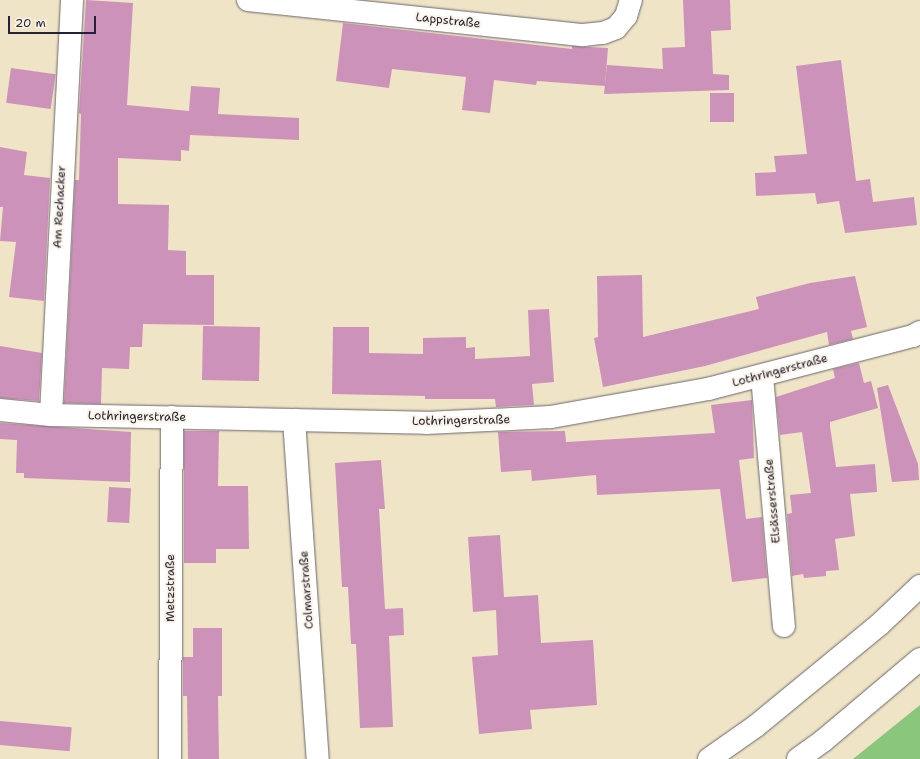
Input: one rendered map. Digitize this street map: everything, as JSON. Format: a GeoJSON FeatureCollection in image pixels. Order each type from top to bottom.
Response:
{"type":"FeatureCollection","features":[{"type":"Feature","properties":{"kind":"main road","name":"Am Rechacker"},"geometry":{"type":"LineString","coordinates":[[50,415],[72,0]]}},
{"type":"Feature","properties":{"kind":"main road","name":"Lappstraße"},"geometry":{"type":"LineString","coordinates":[[248,0],[583,35],[603,33],[616,28],[626,16],[631,0]]}},
{"type":"Feature","properties":{"kind":"main road","name":"Lothringerstraße"},"geometry":{"type":"LineString","coordinates":[[0,410],[50,415],[426,423],[551,417],[708,390],[916,334]]}},
{"type":"Feature","properties":{"kind":"main road","name":"Elsässerstraße"},"geometry":{"type":"LineString","coordinates":[[762,376],[784,626]]}},
{"type":"Feature","properties":{"kind":"main road","name":"Metzstraße"},"geometry":{"type":"LineString","coordinates":[[170,759],[172,417]]}},
{"type":"Feature","properties":{"kind":"main road","name":"Colmarstraße"},"geometry":{"type":"LineString","coordinates":[[294,420],[318,759]]}},
{"type":"Feature","properties":{"kind":"main road"},"geometry":{"type":"LineString","coordinates":[[709,759],[756,726],[879,624],[920,586]]}},
{"type":"Feature","properties":{"kind":"main road"},"geometry":{"type":"LineString","coordinates":[[798,759],[817,750],[920,659]]}},
{"type":"Feature","properties":{"kind":"green space"},"geometry":{"type":"Polygon","coordinates":[[[920,705],[920,759],[853,759],[920,705]]]}},
{"type":"Feature","properties":{"kind":"building"},"geometry":{"type":"Polygon","coordinates":[[[86,0],[133,3],[127,105],[189,111],[191,86],[220,88],[218,114],[299,118],[299,140],[190,135],[189,151],[181,150],[181,161],[118,158],[118,204],[169,205],[168,250],[186,251],[186,275],[214,275],[214,325],[143,324],[142,347],[130,347],[129,369],[102,368],[101,404],[64,403],[75,180],[79,180],[81,114],[79,113],[86,0]]]}},
{"type":"Feature","properties":{"kind":"building"},"geometry":{"type":"Polygon","coordinates":[[[683,0],[730,0],[731,30],[711,31],[713,74],[729,75],[729,90],[604,94],[607,65],[663,69],[662,48],[685,47],[683,0]]]}},
{"type":"Feature","properties":{"kind":"building"},"geometry":{"type":"Polygon","coordinates":[[[343,23],[572,49],[572,46],[608,48],[605,86],[537,81],[536,85],[494,80],[490,113],[462,110],[466,77],[392,69],[389,88],[336,81],[343,23]]]}},
{"type":"Feature","properties":{"kind":"building"},"geometry":{"type":"Polygon","coordinates":[[[841,60],[856,181],[870,179],[873,202],[914,197],[917,225],[845,233],[839,201],[817,204],[815,193],[756,196],[755,173],[776,172],[774,156],[807,154],[796,66],[841,60]]]}},
{"type":"Feature","properties":{"kind":"building"},"geometry":{"type":"Polygon","coordinates":[[[11,68],[56,74],[51,109],[6,103],[11,68]]]}},
{"type":"Feature","properties":{"kind":"building"},"geometry":{"type":"Polygon","coordinates":[[[710,93],[734,93],[734,122],[710,122],[710,93]]]}},
{"type":"Feature","properties":{"kind":"building"},"geometry":{"type":"Polygon","coordinates":[[[0,147],[27,152],[24,175],[50,178],[44,301],[9,297],[16,242],[0,241],[3,207],[0,207],[0,147]]]}},
{"type":"Feature","properties":{"kind":"building"},"geometry":{"type":"Polygon","coordinates":[[[642,275],[643,337],[759,309],[756,297],[810,283],[855,276],[867,327],[851,331],[853,339],[829,345],[827,332],[705,366],[603,387],[594,338],[598,337],[597,276],[642,275]]]}},
{"type":"Feature","properties":{"kind":"building"},"geometry":{"type":"Polygon","coordinates":[[[549,309],[554,382],[532,384],[534,405],[496,407],[495,399],[425,399],[425,396],[332,394],[333,327],[369,327],[369,353],[423,354],[423,338],[466,337],[466,348],[475,347],[475,359],[530,356],[528,310],[549,309]]]}},
{"type":"Feature","properties":{"kind":"building"},"geometry":{"type":"Polygon","coordinates":[[[203,326],[260,327],[259,381],[202,380],[203,326]]]}},
{"type":"Feature","properties":{"kind":"building"},"geometry":{"type":"Polygon","coordinates":[[[0,346],[42,353],[39,401],[0,398],[0,346]]]}},
{"type":"Feature","properties":{"kind":"building"},"geometry":{"type":"Polygon","coordinates":[[[859,363],[864,383],[871,381],[878,408],[830,422],[830,426],[836,467],[875,464],[877,492],[850,494],[855,536],[835,539],[839,570],[826,571],[826,576],[804,578],[803,574],[792,576],[787,514],[792,513],[790,495],[811,493],[802,432],[780,435],[776,397],[835,378],[833,369],[859,363]]]}},
{"type":"Feature","properties":{"kind":"building"},"geometry":{"type":"Polygon","coordinates":[[[888,385],[918,464],[919,480],[892,482],[877,388],[888,385]]]}},
{"type":"Feature","properties":{"kind":"building"},"geometry":{"type":"Polygon","coordinates":[[[752,400],[754,458],[739,460],[746,519],[762,517],[767,578],[732,582],[720,489],[597,495],[596,475],[532,481],[531,470],[501,472],[498,432],[565,431],[566,442],[715,433],[711,405],[752,400]]]}},
{"type":"Feature","properties":{"kind":"building"},"geometry":{"type":"Polygon","coordinates":[[[0,423],[131,432],[130,482],[24,478],[24,473],[16,473],[17,440],[0,439],[0,423]]]}},
{"type":"Feature","properties":{"kind":"building"},"geometry":{"type":"Polygon","coordinates":[[[184,431],[219,431],[218,486],[248,486],[249,549],[216,549],[216,563],[184,563],[184,431]]]}},
{"type":"Feature","properties":{"kind":"building"},"geometry":{"type":"Polygon","coordinates":[[[381,460],[385,509],[379,509],[385,609],[403,608],[404,635],[389,636],[393,727],[360,728],[356,644],[351,644],[348,587],[342,587],[335,463],[381,460]]]}},
{"type":"Feature","properties":{"kind":"building"},"geometry":{"type":"Polygon","coordinates":[[[109,487],[131,488],[129,523],[107,522],[109,487]]]}},
{"type":"Feature","properties":{"kind":"building"},"geometry":{"type":"Polygon","coordinates":[[[500,535],[504,597],[538,595],[541,643],[593,640],[597,705],[530,710],[532,729],[479,734],[472,657],[498,655],[496,610],[473,612],[468,537],[500,535]]]}},
{"type":"Feature","properties":{"kind":"building"},"geometry":{"type":"Polygon","coordinates":[[[193,628],[222,628],[222,696],[218,696],[219,759],[188,759],[187,696],[183,696],[183,657],[193,657],[193,628]]]}},
{"type":"Feature","properties":{"kind":"building"},"geometry":{"type":"Polygon","coordinates":[[[0,721],[72,727],[70,751],[0,745],[0,721]]]}}]}
